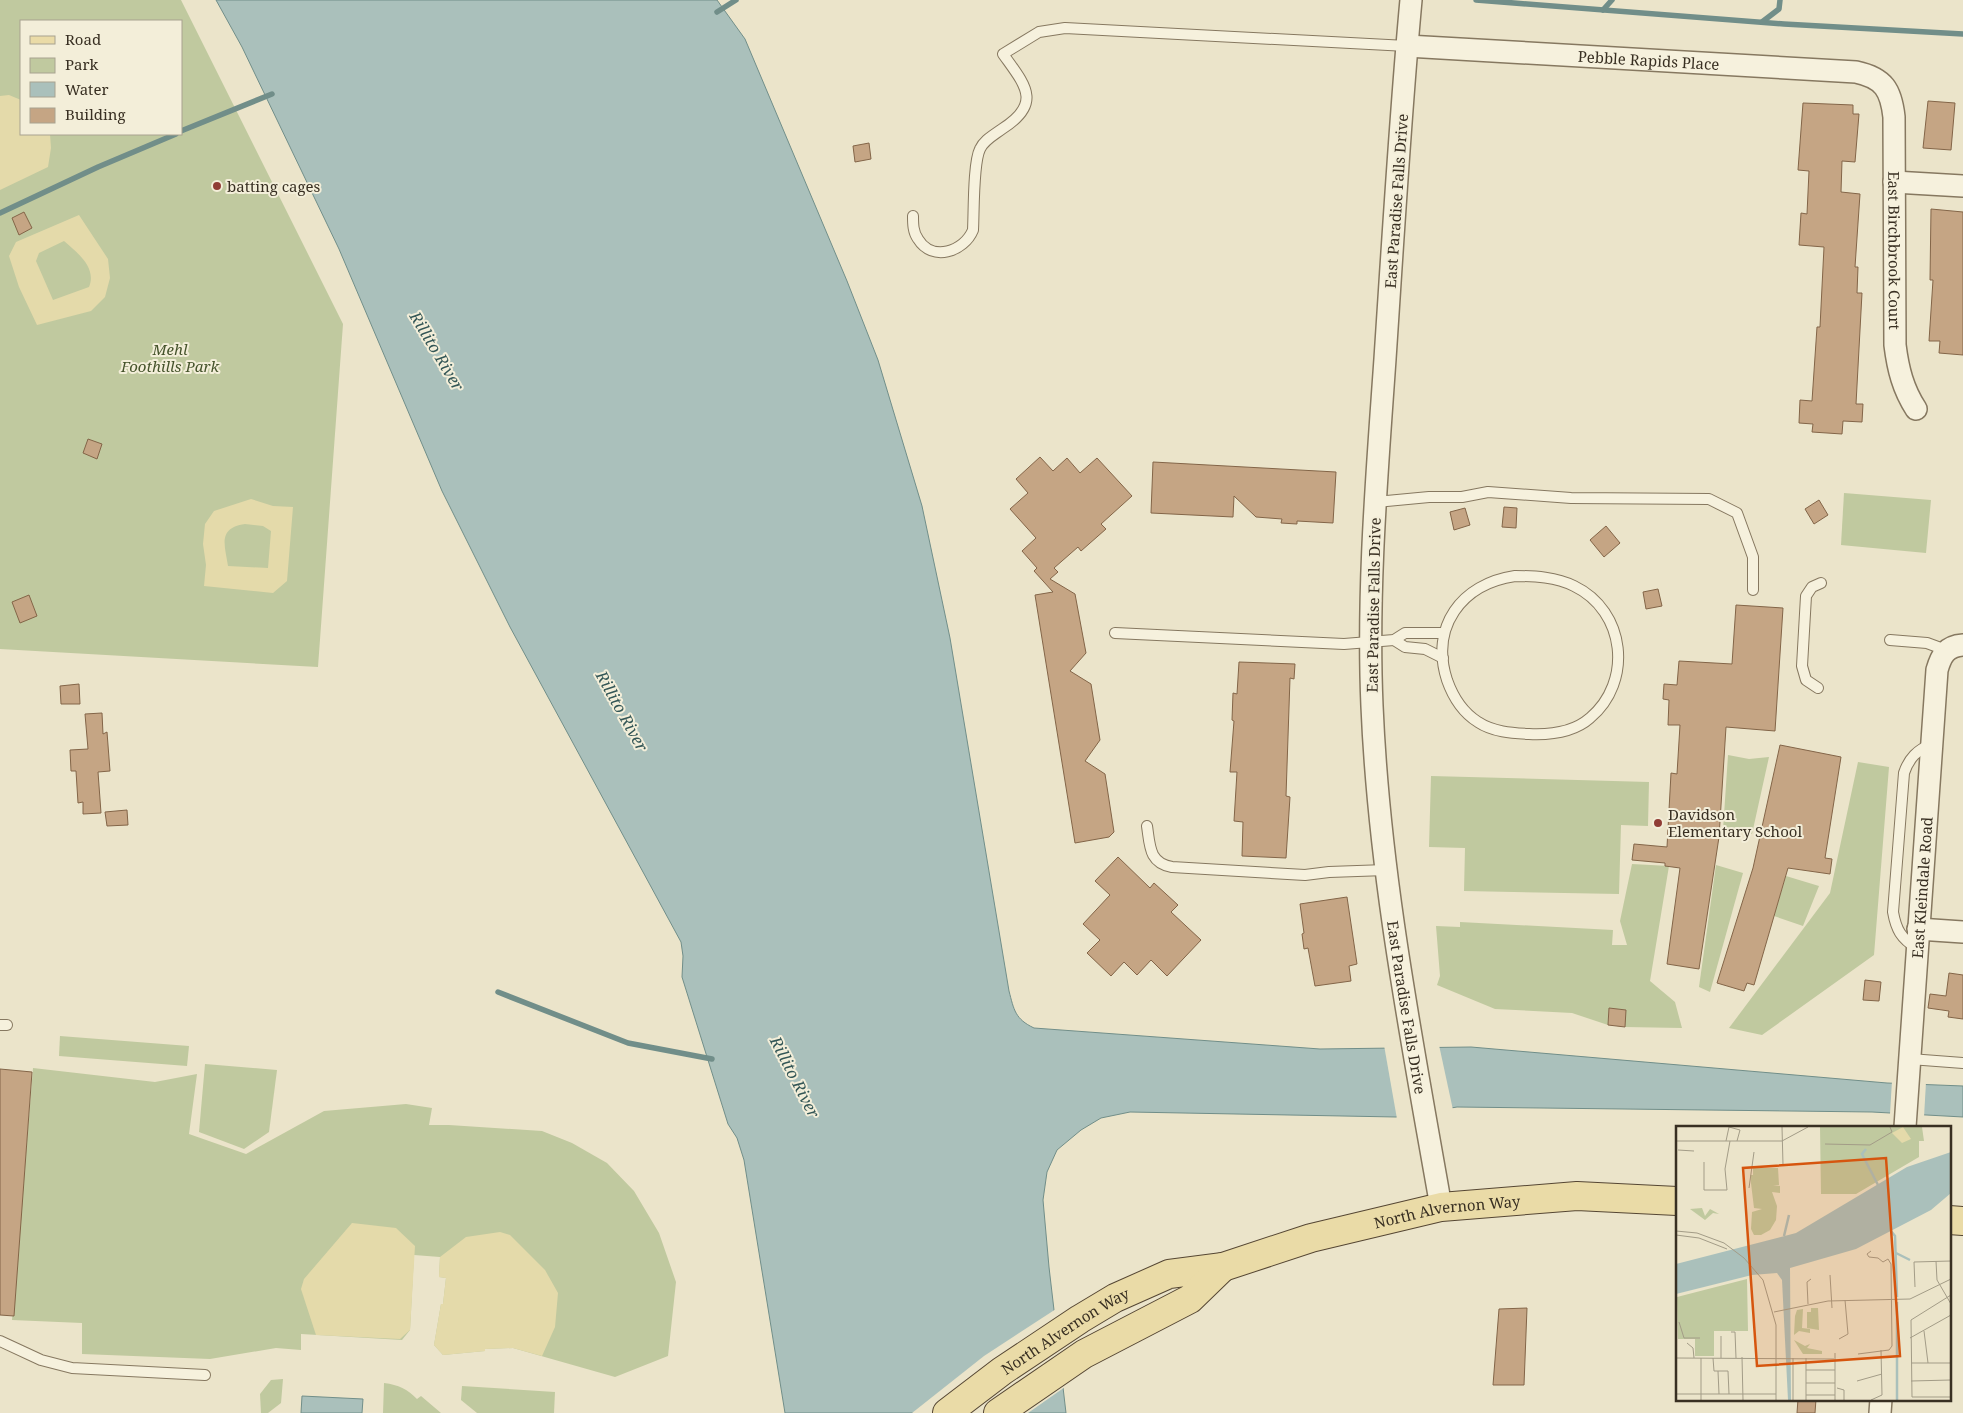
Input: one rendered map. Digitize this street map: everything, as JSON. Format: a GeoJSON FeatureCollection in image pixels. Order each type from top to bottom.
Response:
{"type":"FeatureCollection","features":[{"type":"Feature","properties":{"kind":"main road","name":"North Alvernon Way"},"geometry":{"type":"LineString","coordinates":[[947,1413],[1002,1371],[1080,1319],[1116,1298],[1169,1274],[1223,1268],[1310,1238],[1440,1207],[1577,1196],[1676,1202]]}},
{"type":"Feature","properties":{"kind":"main road"},"geometry":{"type":"LineString","coordinates":[[1950,1220],[1963,1221]]}},
{"type":"Feature","properties":{"kind":"main road","name":"North Alvernon Way"},"geometry":{"type":"LineString","coordinates":[[998,1413],[1084,1354],[1190,1299],[1223,1268]]}},
{"type":"Feature","properties":{"kind":"street","name":"East Paradise Falls Drive"},"geometry":{"type":"LineString","coordinates":[[1410,0],[1376,502],[1370,643],[1372,710],[1386,870],[1409,1024],[1440,1207]]}},
{"type":"Feature","properties":{"kind":"street","name":"Pebble Rapids Place"},"geometry":{"type":"LineString","coordinates":[[1407,46],[1856,72],[1868,74],[1886,87]]}},
{"type":"Feature","properties":{"kind":"street","name":"East Birchbrook Court"},"geometry":{"type":"LineString","coordinates":[[1886,87],[1893,108],[1895,345],[1901,379],[1916,409]]}},
{"type":"Feature","properties":{"kind":"street"},"geometry":{"type":"LineString","coordinates":[[1894,182],[1963,186]]}},
{"type":"Feature","properties":{"kind":"street","name":"East Kleindale Road"},"geometry":{"type":"LineString","coordinates":[[1906,1121],[1917,939],[1937,670],[1940,659],[1955,647]]}},
{"type":"Feature","properties":{"kind":"street"},"geometry":{"type":"LineString","coordinates":[[1917,939],[1963,932]]}},
{"type":"Feature","properties":{"kind":"street"},"geometry":{"type":"LineString","coordinates":[[1880,1413],[1881,1400]]}},
{"type":"Feature","properties":{"kind":"lane"},"geometry":{"type":"LineString","coordinates":[[913,216],[913,227],[917,238],[924,246],[934,251],[954,250],[963,246],[970,238],[973,230],[976,166],[980,150],[991,136],[1020,116],[1025,108],[1025,90],[1021,80],[1003,54],[1039,32],[1065,28],[1407,46]]}},
{"type":"Feature","properties":{"kind":"lane"},"geometry":{"type":"LineString","coordinates":[[1376,502],[1429,497],[1462,497],[1488,492],[1571,498],[1709,499],[1738,513],[1753,557],[1753,590]]}},
{"type":"Feature","properties":{"kind":"lane"},"geometry":{"type":"LineString","coordinates":[[1515,576],[1546,577],[1574,585],[1598,603],[1607,614],[1614,628],[1619,662],[1612,691],[1596,713],[1575,728],[1557,733],[1536,734],[1492,729],[1468,715],[1457,703],[1450,688],[1443,658],[1444,633],[1456,609],[1476,589],[1501,578],[1515,576]]}},
{"type":"Feature","properties":{"kind":"lane"},"geometry":{"type":"LineString","coordinates":[[1818,688],[1806,680],[1802,666],[1806,596],[1812,587],[1821,583]]}},
{"type":"Feature","properties":{"kind":"lane"},"geometry":{"type":"LineString","coordinates":[[1115,633],[1312,643],[1370,643],[1394,640],[1405,633],[1444,633]]}},
{"type":"Feature","properties":{"kind":"lane"},"geometry":{"type":"LineString","coordinates":[[1394,640],[1405,647],[1425,649],[1443,658]]}},
{"type":"Feature","properties":{"kind":"lane"},"geometry":{"type":"LineString","coordinates":[[1890,640],[1955,647]]}},
{"type":"Feature","properties":{"kind":"lane"},"geometry":{"type":"LineString","coordinates":[[1147,826],[1152,854],[1160,864],[1172,867],[1306,875],[1329,872],[1386,870]]}},
{"type":"Feature","properties":{"kind":"lane"},"geometry":{"type":"LineString","coordinates":[[1910,1059],[1963,1063]]}},
{"type":"Feature","properties":{"kind":"lane"},"geometry":{"type":"LineString","coordinates":[[0,1341],[41,1360],[72,1368],[205,1375]]}},
{"type":"Feature","properties":{"kind":"green space","name":"Mehl Foothills Park"},"geometry":{"type":"Polygon","coordinates":[[[0,0],[181,0],[343,324],[318,667],[0,649],[0,0]]]}},
{"type":"Feature","properties":{"kind":"green space"},"geometry":{"type":"Polygon","coordinates":[[[1844,493],[1931,500],[1926,553],[1841,545],[1844,493]]]}},
{"type":"Feature","properties":{"kind":"green space"},"geometry":{"type":"Polygon","coordinates":[[[1728,755],[1749,759],[1769,757],[1752,834],[1723,830],[1728,755]]]}},
{"type":"Feature","properties":{"kind":"green space"},"geometry":{"type":"Polygon","coordinates":[[[1858,762],[1889,767],[1874,955],[1762,1035],[1729,1028],[1830,893],[1858,762]]]}},
{"type":"Feature","properties":{"kind":"green space"},"geometry":{"type":"Polygon","coordinates":[[[1431,776],[1649,782],[1648,826],[1621,825],[1619,894],[1464,891],[1465,848],[1429,847],[1431,776]]]}},
{"type":"Feature","properties":{"kind":"green space"},"geometry":{"type":"Polygon","coordinates":[[[1632,864],[1669,866],[1650,981],[1675,1002],[1682,1028],[1625,1027],[1625,1010],[1609,1008],[1608,1025],[1572,1013],[1495,1009],[1437,985],[1440,976],[1436,926],[1460,927],[1460,922],[1613,930],[1612,945],[1627,945],[1620,921],[1632,864]]]}},
{"type":"Feature","properties":{"kind":"green space"},"geometry":{"type":"Polygon","coordinates":[[[1716,865],[1743,873],[1710,992],[1699,987],[1716,865]]]}},
{"type":"Feature","properties":{"kind":"green space"},"geometry":{"type":"Polygon","coordinates":[[[1786,876],[1819,886],[1803,926],[1774,916],[1786,876]]]}},
{"type":"Feature","properties":{"kind":"green space"},"geometry":{"type":"Polygon","coordinates":[[[60,1036],[189,1046],[187,1066],[59,1056],[60,1036]]]}},
{"type":"Feature","properties":{"kind":"green space"},"geometry":{"type":"Polygon","coordinates":[[[205,1064],[277,1070],[269,1132],[244,1149],[199,1132],[205,1064]]]}},
{"type":"Feature","properties":{"kind":"green space"},"geometry":{"type":"Polygon","coordinates":[[[33,1068],[155,1082],[197,1074],[189,1134],[246,1154],[324,1111],[406,1104],[432,1108],[429,1125],[542,1131],[572,1143],[607,1163],[634,1191],[659,1233],[676,1282],[668,1356],[615,1377],[513,1348],[485,1349],[485,1351],[443,1355],[434,1345],[441,1304],[443,1304],[446,1278],[439,1277],[440,1257],[414,1255],[410,1330],[402,1340],[301,1334],[301,1350],[276,1348],[210,1359],[82,1354],[82,1323],[12,1320],[33,1068]]]}},
{"type":"Feature","properties":{"kind":"green space"},"geometry":{"type":"Polygon","coordinates":[[[283,1379],[281,1403],[268,1413],[261,1413],[260,1394],[271,1380],[283,1379]]]}},
{"type":"Feature","properties":{"kind":"green space"},"geometry":{"type":"Polygon","coordinates":[[[384,1383],[402,1388],[417,1399],[421,1396],[441,1413],[383,1413],[384,1383]]]}},
{"type":"Feature","properties":{"kind":"green space"},"geometry":{"type":"Polygon","coordinates":[[[462,1386],[555,1392],[554,1413],[477,1413],[461,1400],[462,1386]]]}},
{"type":"Feature","properties":{"kind":"sand"},"geometry":{"type":"Polygon","coordinates":[[[9,95],[20,100],[20,135],[50,135],[51,148],[48,167],[0,190],[0,96],[9,95]]]}},
{"type":"Feature","properties":{"kind":"sand"},"geometry":{"type":"Polygon","coordinates":[[[79,215],[108,259],[110,278],[105,297],[91,311],[37,325],[19,287],[9,256],[16,242],[79,215]],[[64,241],[39,253],[36,261],[53,300],[89,287],[91,280],[85,261],[64,241]]]}},
{"type":"Feature","properties":{"kind":"sand"},"geometry":{"type":"Polygon","coordinates":[[[251,499],[273,506],[293,507],[287,581],[273,593],[204,586],[206,565],[203,544],[205,524],[214,511],[251,499]],[[245,524],[230,529],[225,539],[228,566],[268,568],[271,531],[263,526],[245,524]]]}},
{"type":"Feature","properties":{"kind":"sand"},"geometry":{"type":"Polygon","coordinates":[[[352,1223],[396,1228],[415,1246],[410,1330],[400,1339],[316,1335],[301,1289],[304,1279],[352,1223]]]}},
{"type":"Feature","properties":{"kind":"sand"},"geometry":{"type":"Polygon","coordinates":[[[500,1232],[510,1235],[545,1270],[558,1293],[555,1327],[542,1356],[513,1348],[485,1349],[485,1351],[443,1355],[434,1345],[441,1304],[443,1304],[446,1278],[439,1277],[440,1257],[466,1237],[500,1232]]]}},
{"type":"Feature","properties":{"kind":"water","name":"Rillito River"},"geometry":{"type":"Polygon","coordinates":[[[216,0],[717,0],[745,39],[847,281],[878,360],[922,506],[950,638],[1009,991],[1016,1013],[1028,1025],[1034,1028],[1320,1049],[1471,1047],[1887,1083],[1963,1086],[1963,1117],[1872,1112],[1457,1107],[1396,1117],[1130,1112],[1101,1118],[1081,1130],[1057,1150],[1047,1172],[1043,1200],[1066,1413],[785,1413],[744,1160],[737,1138],[728,1124],[682,977],[683,956],[681,942],[510,627],[442,491],[339,249],[242,47],[216,0]]]}},
{"type":"Feature","properties":{"kind":"water"},"geometry":{"type":"Polygon","coordinates":[[[302,1396],[363,1399],[362,1413],[301,1413],[302,1396]]]}},
{"type":"Feature","properties":{"kind":"pier"},"geometry":{"type":"Polygon","coordinates":[[[1384,1045],[1439,1045],[1453,1110],[1397,1119],[1384,1045]]]}},
{"type":"Feature","properties":{"kind":"pier"},"geometry":{"type":"Polygon","coordinates":[[[1892,1081],[1926,1082],[1924,1117],[1890,1114],[1892,1081]]]}},
{"type":"Feature","properties":{"kind":"pier"},"geometry":{"type":"Polygon","coordinates":[[[1056,1309],[1065,1387],[1028,1413],[912,1413],[984,1356],[1056,1309]]]}},
{"type":"Feature","properties":{"kind":"building"},"geometry":{"type":"Polygon","coordinates":[[[1928,101],[1955,103],[1951,150],[1923,148],[1928,101]]]}},
{"type":"Feature","properties":{"kind":"building"},"geometry":{"type":"Polygon","coordinates":[[[1803,103],[1853,105],[1853,114],[1859,114],[1855,162],[1842,161],[1841,192],[1860,194],[1855,267],[1858,267],[1857,293],[1862,293],[1856,404],[1863,404],[1862,422],[1843,421],[1842,434],[1812,432],[1813,424],[1799,423],[1800,400],[1812,401],[1817,327],[1820,327],[1824,247],[1799,245],[1801,213],[1807,214],[1809,171],[1798,170],[1803,103]]]}},
{"type":"Feature","properties":{"kind":"building"},"geometry":{"type":"Polygon","coordinates":[[[869,143],[871,159],[855,162],[853,146],[869,143]]]}},
{"type":"Feature","properties":{"kind":"building"},"geometry":{"type":"Polygon","coordinates":[[[1931,209],[1963,212],[1963,355],[1939,353],[1940,341],[1929,341],[1933,280],[1930,280],[1931,209]]]}},
{"type":"Feature","properties":{"kind":"building"},"geometry":{"type":"Polygon","coordinates":[[[24,212],[32,228],[19,235],[12,218],[24,212]]]}},
{"type":"Feature","properties":{"kind":"building"},"geometry":{"type":"Polygon","coordinates":[[[88,439],[102,444],[97,459],[83,453],[88,439]]]}},
{"type":"Feature","properties":{"kind":"building"},"geometry":{"type":"Polygon","coordinates":[[[1040,457],[1053,471],[1067,458],[1080,473],[1097,458],[1132,496],[1101,524],[1106,529],[1081,551],[1078,547],[1054,568],[1058,572],[1050,579],[1075,594],[1086,653],[1070,671],[1091,684],[1100,740],[1085,761],[1105,774],[1114,832],[1109,837],[1075,843],[1035,595],[1053,592],[1034,571],[1037,568],[1022,551],[1036,538],[1010,509],[1028,493],[1016,479],[1040,457]]]}},
{"type":"Feature","properties":{"kind":"building"},"geometry":{"type":"Polygon","coordinates":[[[1153,462],[1336,472],[1333,523],[1297,521],[1297,524],[1281,523],[1282,519],[1256,517],[1234,496],[1233,517],[1151,513],[1153,462]]]}},
{"type":"Feature","properties":{"kind":"building"},"geometry":{"type":"Polygon","coordinates":[[[1819,500],[1828,515],[1814,524],[1805,509],[1819,500]]]}},
{"type":"Feature","properties":{"kind":"building"},"geometry":{"type":"Polygon","coordinates":[[[1504,507],[1517,508],[1516,528],[1502,527],[1504,507]]]}},
{"type":"Feature","properties":{"kind":"building"},"geometry":{"type":"Polygon","coordinates":[[[1465,508],[1470,525],[1454,530],[1450,512],[1465,508]]]}},
{"type":"Feature","properties":{"kind":"building"},"geometry":{"type":"Polygon","coordinates":[[[1606,526],[1620,543],[1604,557],[1590,540],[1606,526]]]}},
{"type":"Feature","properties":{"kind":"building"},"geometry":{"type":"Polygon","coordinates":[[[1658,589],[1662,606],[1646,609],[1643,592],[1658,589]]]}},
{"type":"Feature","properties":{"kind":"building"},"geometry":{"type":"Polygon","coordinates":[[[29,595],[37,616],[20,623],[12,602],[29,595]]]}},
{"type":"Feature","properties":{"kind":"building"},"geometry":{"type":"Polygon","coordinates":[[[1736,605],[1783,608],[1775,731],[1726,727],[1719,837],[1699,969],[1667,964],[1680,868],[1665,866],[1665,863],[1632,860],[1634,844],[1667,847],[1671,773],[1677,774],[1680,725],[1668,725],[1669,700],[1663,699],[1664,684],[1677,685],[1679,661],[1732,664],[1736,605]]]}},
{"type":"Feature","properties":{"kind":"building"},"geometry":{"type":"Polygon","coordinates":[[[1239,662],[1295,664],[1294,679],[1290,678],[1286,796],[1290,797],[1286,858],[1242,856],[1243,822],[1234,821],[1237,772],[1230,772],[1234,721],[1232,720],[1233,693],[1237,694],[1239,662]]]}},
{"type":"Feature","properties":{"kind":"building"},"geometry":{"type":"Polygon","coordinates":[[[79,684],[80,704],[61,704],[60,686],[79,684]]]}},
{"type":"Feature","properties":{"kind":"building"},"geometry":{"type":"Polygon","coordinates":[[[102,713],[103,734],[107,732],[110,771],[98,772],[101,813],[83,814],[83,802],[78,803],[76,771],[71,771],[70,750],[88,749],[85,714],[102,713]]]}},
{"type":"Feature","properties":{"kind":"building"},"geometry":{"type":"Polygon","coordinates":[[[1780,745],[1841,757],[1825,858],[1832,859],[1830,874],[1788,868],[1754,985],[1747,983],[1744,991],[1717,983],[1753,868],[1780,745]]]}},
{"type":"Feature","properties":{"kind":"building"},"geometry":{"type":"Polygon","coordinates":[[[127,810],[128,825],[107,826],[105,812],[127,810]]]}},
{"type":"Feature","properties":{"kind":"building"},"geometry":{"type":"Polygon","coordinates":[[[1118,857],[1150,888],[1154,883],[1178,905],[1171,912],[1201,940],[1167,976],[1151,960],[1137,975],[1124,962],[1111,976],[1087,953],[1100,940],[1083,924],[1110,895],[1095,881],[1118,857]]]}},
{"type":"Feature","properties":{"kind":"building"},"geometry":{"type":"Polygon","coordinates":[[[1347,897],[1357,964],[1349,966],[1351,981],[1315,986],[1308,948],[1304,949],[1300,904],[1347,897]]]}},
{"type":"Feature","properties":{"kind":"building"},"geometry":{"type":"Polygon","coordinates":[[[1949,973],[1963,975],[1963,1019],[1948,1017],[1949,1011],[1928,1008],[1930,994],[1946,996],[1949,973]]]}},
{"type":"Feature","properties":{"kind":"building"},"geometry":{"type":"Polygon","coordinates":[[[1865,980],[1881,982],[1879,1001],[1863,1000],[1865,980]]]}},
{"type":"Feature","properties":{"kind":"building"},"geometry":{"type":"Polygon","coordinates":[[[1609,1008],[1626,1010],[1625,1027],[1608,1025],[1609,1008]]]}},
{"type":"Feature","properties":{"kind":"building"},"geometry":{"type":"Polygon","coordinates":[[[0,1069],[32,1072],[14,1316],[0,1315],[0,1069]]]}},
{"type":"Feature","properties":{"kind":"building"},"geometry":{"type":"Polygon","coordinates":[[[1527,1308],[1524,1385],[1493,1385],[1499,1309],[1527,1308]]]}},
{"type":"Feature","properties":{"kind":"building"},"geometry":{"type":"Polygon","coordinates":[[[1798,1400],[1816,1400],[1815,1413],[1797,1413],[1798,1400]]]}},
{"type":"Feature","properties":{"kind":"waterway"},"geometry":{"type":"LineString","coordinates":[[717,12],[736,0]]}},
{"type":"Feature","properties":{"kind":"waterway"},"geometry":{"type":"LineString","coordinates":[[1476,0],[1784,24],[1963,34]]}},
{"type":"Feature","properties":{"kind":"waterway"},"geometry":{"type":"LineString","coordinates":[[1603,10],[1612,0]]}},
{"type":"Feature","properties":{"kind":"waterway"},"geometry":{"type":"LineString","coordinates":[[1762,22],[1779,9],[1780,0]]}},
{"type":"Feature","properties":{"kind":"waterway"},"geometry":{"type":"LineString","coordinates":[[182,131],[272,94]]}},
{"type":"Feature","properties":{"kind":"waterway"},"geometry":{"type":"LineString","coordinates":[[0,213],[98,167],[174,135]]}},
{"type":"Feature","properties":{"kind":"waterway"},"geometry":{"type":"LineString","coordinates":[[498,992],[628,1043],[712,1059]]}},
{"type":"Feature","properties":{"kind":"place","name":"batting cages"},"geometry":{"type":"Point","coordinates":[217,186]}},
{"type":"Feature","properties":{"kind":"place","name":"Davidson Elementary School"},"geometry":{"type":"Point","coordinates":[1658,823]}}]}
